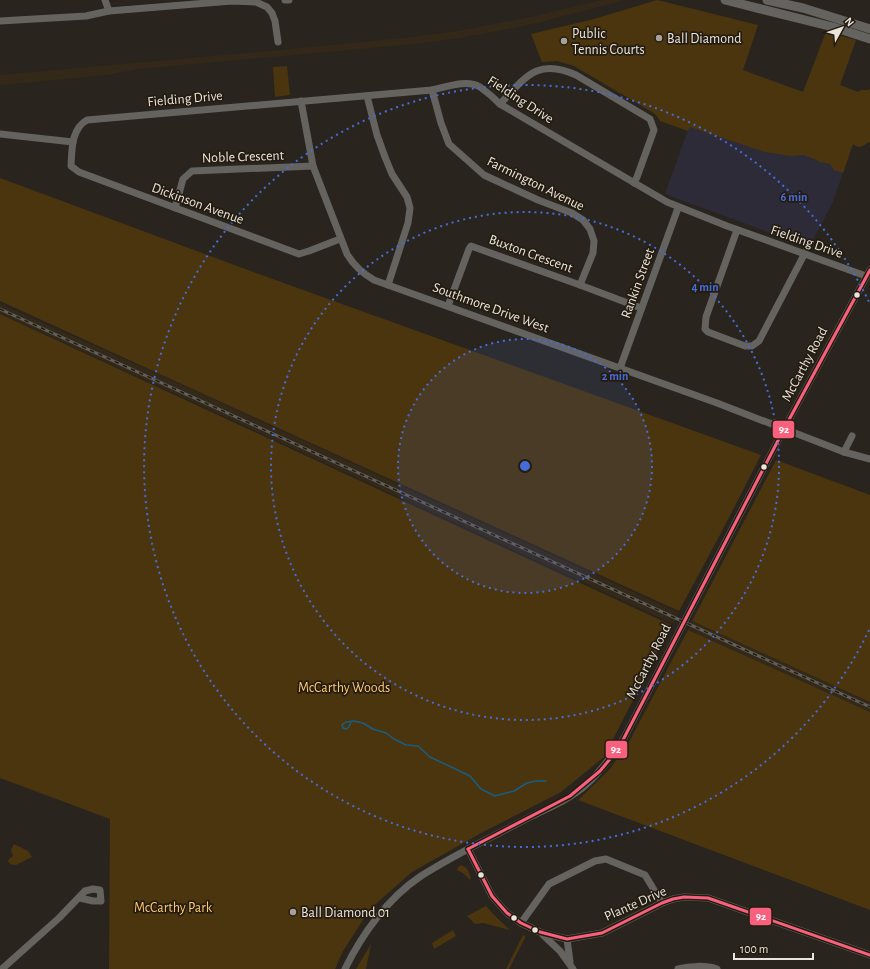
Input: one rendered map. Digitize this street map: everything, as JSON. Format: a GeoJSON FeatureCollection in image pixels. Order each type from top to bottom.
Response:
{"type":"FeatureCollection","features":[{"type":"Feature","properties":{"kind":"main road"},"geometry":{"type":"LineString","coordinates":[[725,0],[833,27],[870,39]]}},
{"type":"Feature","properties":{"kind":"main road"},"geometry":{"type":"LineString","coordinates":[[766,0],[803,8],[870,29]]}},
{"type":"Feature","properties":{"kind":"street"},"geometry":{"type":"LineString","coordinates":[[106,0],[109,12]]}},
{"type":"Feature","properties":{"kind":"street"},"geometry":{"type":"LineString","coordinates":[[0,21],[86,16],[109,12],[232,1],[256,2],[267,7],[272,13],[275,20],[278,42]]}},
{"type":"Feature","properties":{"kind":"street"},"geometry":{"type":"LineString","coordinates":[[500,104],[529,75],[539,70],[551,68],[564,70],[576,75],[650,119],[654,130],[634,183]]}},
{"type":"Feature","properties":{"kind":"street","name":"Fielding Drive"},"geometry":{"type":"LineString","coordinates":[[73,142],[77,129],[87,120],[432,90],[455,85],[475,85],[480,87],[500,104],[654,196],[678,208],[805,254],[868,273]]}},
{"type":"Feature","properties":{"kind":"street","name":"Farmington Avenue"},"geometry":{"type":"LineString","coordinates":[[432,90],[441,123],[449,144],[484,175],[538,200],[572,213],[583,220],[590,229],[594,241],[593,253],[580,285]]}},
{"type":"Feature","properties":{"kind":"street"},"geometry":{"type":"LineString","coordinates":[[367,96],[377,135],[385,157],[392,174],[407,197],[410,208],[408,223],[388,285]]}},
{"type":"Feature","properties":{"kind":"street","name":"Southmore Drive West"},"geometry":{"type":"LineString","coordinates":[[301,101],[313,166],[340,239],[353,265],[374,280],[620,368],[844,452],[870,459]]}},
{"type":"Feature","properties":{"kind":"street"},"geometry":{"type":"LineString","coordinates":[[0,134],[73,142]]}},
{"type":"Feature","properties":{"kind":"street","name":"Dickinson Avenue"},"geometry":{"type":"LineString","coordinates":[[73,142],[71,166],[74,170],[299,254],[340,239]]}},
{"type":"Feature","properties":{"kind":"street","name":"Noble Crescent"},"geometry":{"type":"LineString","coordinates":[[175,208],[183,179],[192,171],[313,166]]}},
{"type":"Feature","properties":{"kind":"street","name":"Rankin Street"},"geometry":{"type":"LineString","coordinates":[[620,368],[678,208]]}},
{"type":"Feature","properties":{"kind":"street"},"geometry":{"type":"LineString","coordinates":[[737,230],[706,317],[705,329],[708,332],[745,346],[752,346],[759,341],[805,254]]}},
{"type":"Feature","properties":{"kind":"street","name":"Buxton Crescent"},"geometry":{"type":"LineString","coordinates":[[448,306],[468,249],[472,246],[641,308]]}},
{"type":"Feature","properties":{"kind":"street","name":"McCarthy Road"},"geometry":{"type":"LineString","coordinates":[[345,969],[365,934],[393,900],[420,877],[564,800],[585,785],[610,759],[624,738],[784,429],[868,273]]}},
{"type":"Feature","properties":{"kind":"street"},"geometry":{"type":"LineString","coordinates":[[844,452],[852,436]]}},
{"type":"Feature","properties":{"kind":"street","name":"Plante Drive"},"geometry":{"type":"LineString","coordinates":[[468,850],[494,899],[507,913],[521,923],[540,932],[567,939],[602,933],[673,899],[684,897],[708,898],[870,955]]}},
{"type":"Feature","properties":{"kind":"street"},"geometry":{"type":"LineString","coordinates":[[521,923],[549,884],[595,861],[606,859],[645,875],[662,903]]}},
{"type":"Feature","properties":{"kind":"street"},"geometry":{"type":"LineString","coordinates":[[2,969],[26,949],[80,898]]}},
{"type":"Feature","properties":{"kind":"street"},"geometry":{"type":"LineString","coordinates":[[540,932],[552,942],[572,967]]}},
{"type":"Feature","properties":{"kind":"street"},"geometry":{"type":"LineString","coordinates":[[567,939],[572,967]]}},
{"type":"Feature","properties":{"kind":"street"},"geometry":{"type":"LineString","coordinates":[[678,969],[686,967],[713,967],[717,969]]}},
{"type":"Feature","properties":{"kind":"shaded area"},"geometry":{"type":"Polygon","coordinates":[[[602,0],[625,0],[533,24],[460,38],[415,44],[138,69],[107,75],[0,85],[0,75],[282,50],[458,31],[531,17],[602,0]]]}},
{"type":"Feature","properties":{"kind":"shaded area"},"geometry":{"type":"Polygon","coordinates":[[[826,32],[856,40],[840,85],[870,96],[832,204],[809,247],[665,194],[713,60],[803,92],[826,32]]]}},
{"type":"Feature","properties":{"kind":"shaded area"},"geometry":{"type":"Polygon","coordinates":[[[0,304],[158,374],[679,613],[674,624],[0,313],[0,304]]]}},
{"type":"Feature","properties":{"kind":"shaded area"},"geometry":{"type":"Polygon","coordinates":[[[692,621],[870,702],[870,712],[688,630],[692,621]]]}},
{"type":"Feature","properties":{"kind":"green space"},"geometry":{"type":"Polygon","coordinates":[[[657,0],[758,25],[743,70],[803,92],[826,32],[856,40],[840,85],[858,92],[861,90],[869,90],[870,88],[870,142],[860,147],[853,144],[843,173],[834,170],[830,164],[820,162],[803,155],[791,156],[765,152],[690,127],[688,131],[660,121],[652,112],[574,66],[557,61],[542,62],[531,34],[594,19],[657,0]]]}},
{"type":"Feature","properties":{"kind":"green space"},"geometry":{"type":"Polygon","coordinates":[[[287,66],[290,95],[275,97],[273,67],[287,66]]]}},
{"type":"Feature","properties":{"kind":"green space"},"geometry":{"type":"Polygon","coordinates":[[[0,178],[256,273],[761,455],[679,611],[0,301],[0,178]]]}},
{"type":"Feature","properties":{"kind":"green space","name":"McCarthy Woods"},"geometry":{"type":"Polygon","coordinates":[[[0,314],[671,625],[604,757],[561,792],[483,832],[412,872],[370,909],[343,951],[335,969],[109,969],[110,819],[0,778],[0,314]]]}},
{"type":"Feature","properties":{"kind":"green space"},"geometry":{"type":"Polygon","coordinates":[[[776,460],[870,495],[870,702],[692,621],[776,460]]]}},
{"type":"Feature","properties":{"kind":"green space"},"geometry":{"type":"Polygon","coordinates":[[[688,630],[870,712],[870,910],[578,800],[610,769],[630,740],[688,630]]]}},
{"type":"Feature","properties":{"kind":"green space"},"geometry":{"type":"Polygon","coordinates":[[[14,844],[28,851],[32,857],[16,865],[10,864],[8,861],[13,856],[11,850],[14,844]]]}},
{"type":"Feature","properties":{"kind":"green space"},"geometry":{"type":"Polygon","coordinates":[[[461,865],[467,869],[471,880],[457,870],[461,865]]]}},
{"type":"Feature","properties":{"kind":"green space"},"geometry":{"type":"Polygon","coordinates":[[[486,906],[510,930],[483,923],[475,924],[467,916],[486,906]]]}},
{"type":"Feature","properties":{"kind":"green space"},"geometry":{"type":"Polygon","coordinates":[[[453,930],[456,936],[434,949],[432,943],[453,930]]]}},
{"type":"Feature","properties":{"kind":"green space"},"geometry":{"type":"Polygon","coordinates":[[[523,935],[525,938],[509,969],[506,969],[523,935]]]}},
{"type":"Feature","properties":{"kind":"green space"},"geometry":{"type":"Polygon","coordinates":[[[371,944],[366,969],[356,969],[371,944]]]}},
{"type":"Feature","properties":{"kind":"waterway"},"geometry":{"type":"LineString","coordinates":[[351,722],[349,727],[346,729],[343,728],[342,725],[346,722],[354,721],[363,723],[373,729],[386,733],[406,745],[418,746],[430,757],[470,776],[481,789],[495,796],[514,791],[527,783],[546,781]]}},
{"type":"Feature","properties":{"kind":"railway"},"geometry":{"type":"LineString","coordinates":[[0,309],[870,707]]}},
{"type":"Feature","properties":{"kind":"transit line","name":"92"},"geometry":{"type":"LineString","coordinates":[[468,849],[570,796],[600,771],[610,759],[624,738],[784,429],[870,270]]}},
{"type":"Feature","properties":{"kind":"transit line","name":"92"},"geometry":{"type":"LineString","coordinates":[[468,849],[492,896],[507,913],[521,923],[540,932],[567,939],[602,933],[673,899],[684,897],[708,898],[870,955]]}},
{"type":"Feature","properties":{"kind":"place","name":"Ball Diamond"},"geometry":{"type":"Point","coordinates":[659,38]}},
{"type":"Feature","properties":{"kind":"place","name":"Public Tennis Courts"},"geometry":{"type":"Point","coordinates":[564,41]}},
{"type":"Feature","properties":{"kind":"place","name":"Ball Diamond 01"},"geometry":{"type":"Point","coordinates":[293,912]}},
{"type":"Feature","properties":{"kind":"park label","name":"McCarthy Park"},"geometry":{"type":"Point","coordinates":[173,907]}}]}
